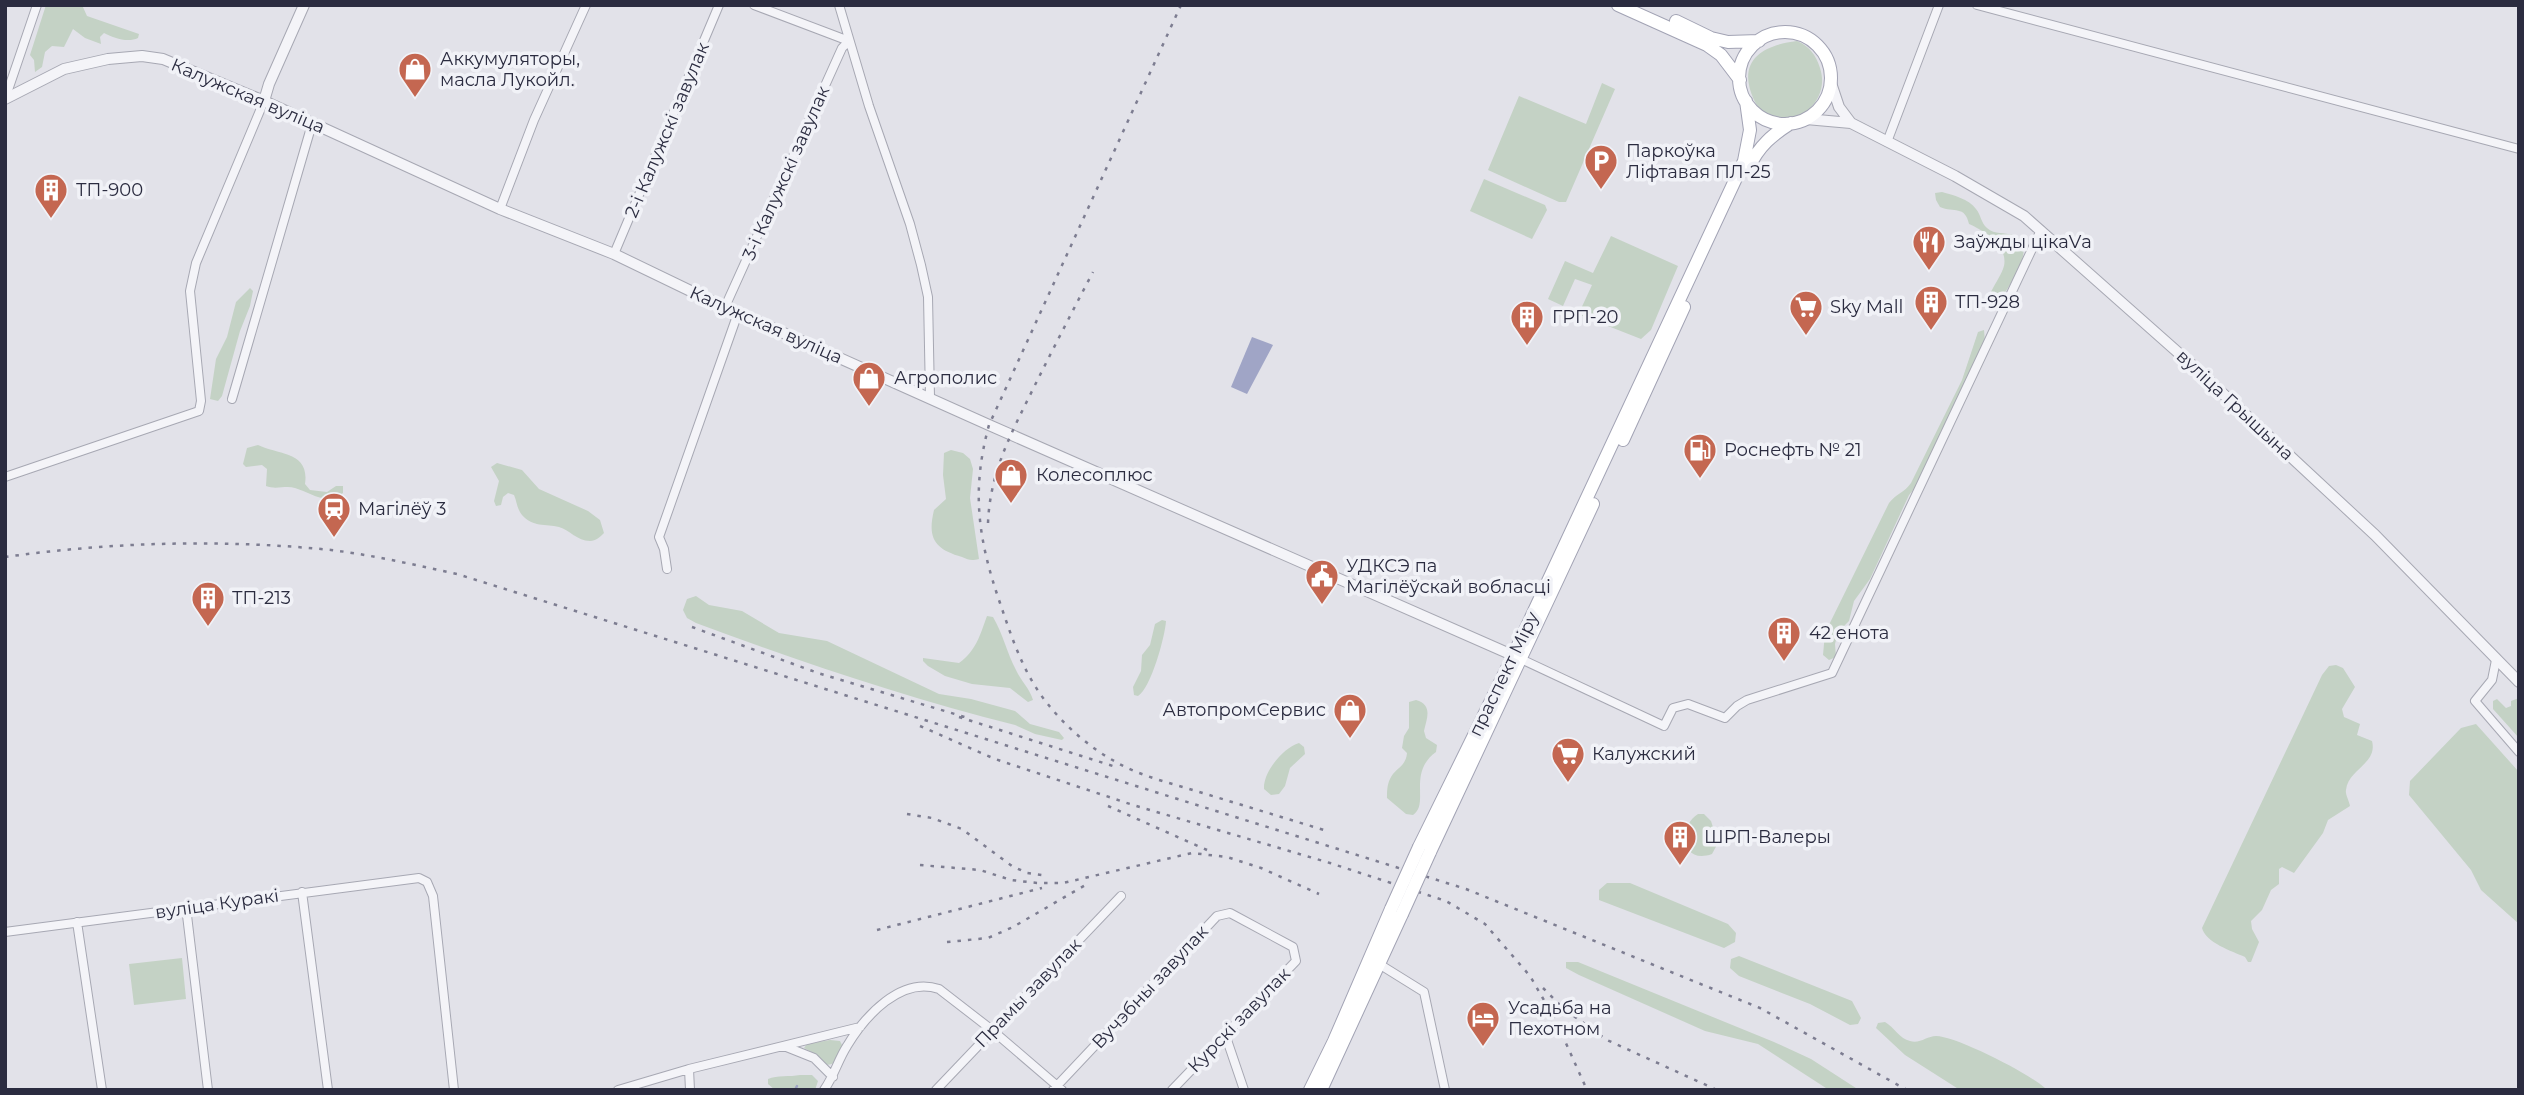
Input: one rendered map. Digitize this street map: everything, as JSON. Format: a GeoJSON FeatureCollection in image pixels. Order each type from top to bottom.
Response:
{"type":"FeatureCollection","features":[{"type":"Feature","properties":{"kind":"main road"},"geometry":{"type":"LineString","coordinates":[[1618,5],[1707,45],[1721,55],[1740,80],[1746,101],[1756,113],[1769,120],[1791,123],[1806,118],[1823,104],[1831,83],[1825,54],[1809,38],[1787,32],[1772,34],[1759,41],[1744,58],[1740,80]]}},
{"type":"Feature","properties":{"kind":"main road"},"geometry":{"type":"LineString","coordinates":[[1639,5],[1728,42],[1759,41]]}},
{"type":"Feature","properties":{"kind":"main road","name":"праспект Міру"},"geometry":{"type":"LineString","coordinates":[[1518,657],[1744,161],[1750,130],[1746,101]]}},
{"type":"Feature","properties":{"kind":"main road","name":"праспект Міру"},"geometry":{"type":"LineString","coordinates":[[1310,1090],[1755,154],[1768,138],[1791,123]]}},
{"type":"Feature","properties":{"kind":"main road","name":"праспект Міру"},"geometry":{"type":"LineString","coordinates":[[1321,1090],[1379,964],[1396,912]]}},
{"type":"Feature","properties":{"kind":"street"},"geometry":{"type":"LineString","coordinates":[[5,99],[37,5]]}},
{"type":"Feature","properties":{"kind":"street"},"geometry":{"type":"LineString","coordinates":[[5,477],[199,411],[201,401],[190,291],[196,263],[304,5]]}},
{"type":"Feature","properties":{"kind":"street"},"geometry":{"type":"LineString","coordinates":[[500,209],[534,120],[586,5]]}},
{"type":"Feature","properties":{"kind":"street","name":"2-і Калужскі завулак"},"geometry":{"type":"LineString","coordinates":[[614,254],[719,5]]}},
{"type":"Feature","properties":{"kind":"street"},"geometry":{"type":"LineString","coordinates":[[754,5],[849,41]]}},
{"type":"Feature","properties":{"kind":"street"},"geometry":{"type":"LineString","coordinates":[[839,5],[921,264],[928,298],[930,397]]}},
{"type":"Feature","properties":{"kind":"street"},"geometry":{"type":"LineString","coordinates":[[1887,142],[1939,5]]}},
{"type":"Feature","properties":{"kind":"street"},"geometry":{"type":"LineString","coordinates":[[1977,5],[2519,149]]}},
{"type":"Feature","properties":{"kind":"street","name":"3-і Калужскі завулак"},"geometry":{"type":"LineString","coordinates":[[725,307],[842,48],[849,41]]}},
{"type":"Feature","properties":{"kind":"street","name":"Калужская вуліца"},"geometry":{"type":"LineString","coordinates":[[5,99],[64,69],[108,59],[142,56],[163,60],[264,101],[500,209],[614,254],[738,313],[1000,430],[1518,657]]}},
{"type":"Feature","properties":{"kind":"street"},"geometry":{"type":"LineString","coordinates":[[1831,83],[1839,107],[1851,122]]}},
{"type":"Feature","properties":{"kind":"street"},"geometry":{"type":"LineString","coordinates":[[1806,118],[1851,122]]}},
{"type":"Feature","properties":{"kind":"street","name":"вуліца Грышына"},"geometry":{"type":"LineString","coordinates":[[1851,122],[2000,201],[2041,230],[2191,364],[2375,535],[2519,682]]}},
{"type":"Feature","properties":{"kind":"street"},"geometry":{"type":"LineString","coordinates":[[232,399],[312,124]]}},
{"type":"Feature","properties":{"kind":"street"},"geometry":{"type":"LineString","coordinates":[[1518,657],[1664,726],[1673,708],[1688,704],[1725,718],[1747,700],[1832,673],[2041,230]]}},
{"type":"Feature","properties":{"kind":"street"},"geometry":{"type":"LineString","coordinates":[[667,569],[659,537],[738,313]]}},
{"type":"Feature","properties":{"kind":"street"},"geometry":{"type":"LineString","coordinates":[[2496,660],[2492,680],[2474,701],[2519,752]]}},
{"type":"Feature","properties":{"kind":"street","name":"вуліца Куракі"},"geometry":{"type":"LineString","coordinates":[[5,932],[414,877],[428,882],[433,896],[454,1090]]}},
{"type":"Feature","properties":{"kind":"street"},"geometry":{"type":"LineString","coordinates":[[302,892],[328,1090]]}},
{"type":"Feature","properties":{"kind":"street","name":"Прамы завулак"},"geometry":{"type":"LineString","coordinates":[[936,1090],[1121,896]]}},
{"type":"Feature","properties":{"kind":"street"},"geometry":{"type":"LineString","coordinates":[[186,907],[208,1090]]}},
{"type":"Feature","properties":{"kind":"street","name":"Вучэбны завулак"},"geometry":{"type":"LineString","coordinates":[[1057,1088],[1217,916],[1230,913],[1293,947]]}},
{"type":"Feature","properties":{"kind":"street"},"geometry":{"type":"LineString","coordinates":[[77,922],[102,1090]]}},
{"type":"Feature","properties":{"kind":"street","name":"Курскі завулак"},"geometry":{"type":"LineString","coordinates":[[1172,1090],[1296,961],[1293,947]]}},
{"type":"Feature","properties":{"kind":"street"},"geometry":{"type":"LineString","coordinates":[[1379,964],[1424,992],[1445,1090]]}},
{"type":"Feature","properties":{"kind":"street"},"geometry":{"type":"LineString","coordinates":[[824,1090],[845,1049],[860,1027],[895,995],[914,987],[930,986],[940,989],[992,1030],[1057,1088]]}},
{"type":"Feature","properties":{"kind":"street"},"geometry":{"type":"LineString","coordinates":[[618,1090],[689,1069],[860,1027]]}},
{"type":"Feature","properties":{"kind":"street"},"geometry":{"type":"LineString","coordinates":[[1225,1034],[1244,1090]]}},
{"type":"Feature","properties":{"kind":"street"},"geometry":{"type":"LineString","coordinates":[[783,1046],[814,1058],[833,1077]]}},
{"type":"Feature","properties":{"kind":"street"},"geometry":{"type":"LineString","coordinates":[[689,1069],[690,1090]]}},
{"type":"Feature","properties":{"kind":"green space"},"geometry":{"type":"Polygon","coordinates":[[[46,5],[82,5],[87,16],[139,34],[138,38],[125,40],[104,33],[100,37],[101,44],[85,38],[73,29],[64,47],[52,46],[45,52],[42,67],[35,72],[34,60],[30,55],[46,5]]]}},
{"type":"Feature","properties":{"kind":"green space"},"geometry":{"type":"Polygon","coordinates":[[[1797,41],[1814,55],[1820,68],[1822,83],[1811,108],[1800,116],[1775,119],[1763,112],[1754,100],[1749,86],[1750,65],[1763,51],[1797,41]]]}},
{"type":"Feature","properties":{"kind":"green space"},"geometry":{"type":"Polygon","coordinates":[[[1602,83],[1615,89],[1566,202],[1559,202],[1488,170],[1519,96],[1586,124],[1602,83]]]}},
{"type":"Feature","properties":{"kind":"green space"},"geometry":{"type":"Polygon","coordinates":[[[1484,179],[1545,205],[1547,210],[1532,239],[1470,211],[1484,179]]]}},
{"type":"Feature","properties":{"kind":"green space"},"geometry":{"type":"Polygon","coordinates":[[[1942,192],[1961,198],[1973,206],[1990,230],[2013,235],[2020,240],[2023,256],[2020,265],[2002,298],[1997,301],[1993,300],[1990,294],[2003,269],[2000,247],[1989,236],[1969,224],[1962,212],[1940,207],[1935,193],[1942,192]]]}},
{"type":"Feature","properties":{"kind":"green space"},"geometry":{"type":"Polygon","coordinates":[[[1611,236],[1678,266],[1651,330],[1641,339],[1580,315],[1592,285],[1575,279],[1563,306],[1548,299],[1565,261],[1593,273],[1611,236]]]}},
{"type":"Feature","properties":{"kind":"green space"},"geometry":{"type":"Polygon","coordinates":[[[250,288],[253,291],[250,306],[240,331],[222,396],[218,401],[210,399],[216,359],[227,337],[236,302],[250,288]]]}},
{"type":"Feature","properties":{"kind":"green space"},"geometry":{"type":"Polygon","coordinates":[[[1984,330],[1985,342],[1920,482],[1909,495],[1870,579],[1854,601],[1849,621],[1838,632],[1836,657],[1829,660],[1823,655],[1825,633],[1889,503],[1911,483],[1962,380],[1978,332],[1984,330]]]}},
{"type":"Feature","properties":{"kind":"green space"},"geometry":{"type":"Polygon","coordinates":[[[258,445],[298,460],[303,465],[305,484],[310,490],[327,492],[336,486],[343,486],[343,493],[337,497],[325,498],[292,487],[266,486],[267,469],[262,465],[246,467],[243,464],[247,448],[258,445]]]}},
{"type":"Feature","properties":{"kind":"green space"},"geometry":{"type":"Polygon","coordinates":[[[951,450],[963,453],[970,459],[973,469],[970,498],[979,559],[968,559],[945,550],[933,536],[934,510],[946,499],[944,453],[951,450]]]}},
{"type":"Feature","properties":{"kind":"green space"},"geometry":{"type":"Polygon","coordinates":[[[497,463],[522,470],[539,489],[588,511],[600,520],[604,533],[594,540],[585,541],[559,527],[530,522],[520,513],[514,495],[508,493],[503,497],[501,505],[496,506],[494,501],[499,481],[491,467],[497,463]]]}},
{"type":"Feature","properties":{"kind":"green space"},"geometry":{"type":"Polygon","coordinates":[[[696,596],[709,605],[742,611],[779,633],[827,641],[939,694],[971,699],[1015,711],[1030,724],[1059,732],[1064,738],[1062,740],[1035,734],[1015,725],[894,691],[696,623],[687,618],[683,610],[687,599],[696,596]]]}},
{"type":"Feature","properties":{"kind":"green space"},"geometry":{"type":"Polygon","coordinates":[[[987,616],[993,617],[1013,664],[1033,700],[1028,702],[1010,688],[972,684],[945,676],[923,661],[923,658],[959,663],[973,648],[987,616]]]}},
{"type":"Feature","properties":{"kind":"green space"},"geometry":{"type":"Polygon","coordinates":[[[1166,621],[1165,628],[1152,673],[1143,691],[1138,696],[1134,695],[1133,687],[1141,671],[1142,655],[1150,645],[1155,624],[1166,621]]]}},
{"type":"Feature","properties":{"kind":"green space"},"geometry":{"type":"Polygon","coordinates":[[[2329,666],[2343,668],[2355,687],[2342,709],[2344,717],[2360,724],[2357,735],[2372,741],[2373,749],[2367,761],[2348,783],[2346,792],[2350,806],[2328,820],[2323,833],[2294,873],[2282,867],[2279,869],[2279,884],[2271,890],[2262,910],[2251,921],[2259,942],[2251,962],[2248,962],[2245,957],[2214,942],[2202,928],[2322,675],[2329,666]]]}},
{"type":"Feature","properties":{"kind":"green space"},"geometry":{"type":"Polygon","coordinates":[[[2519,698],[2519,738],[2493,709],[2493,701],[2497,699],[2506,708],[2511,706],[2511,701],[2519,698]]]}},
{"type":"Feature","properties":{"kind":"green space"},"geometry":{"type":"Polygon","coordinates":[[[1416,700],[1427,709],[1424,731],[1426,738],[1437,745],[1436,752],[1427,760],[1423,769],[1420,778],[1420,803],[1413,815],[1406,814],[1387,798],[1387,793],[1390,779],[1406,758],[1407,753],[1402,748],[1409,728],[1409,702],[1416,700]]]}},
{"type":"Feature","properties":{"kind":"green space"},"geometry":{"type":"Polygon","coordinates":[[[2476,724],[2519,772],[2519,924],[2481,890],[2471,870],[2409,795],[2410,781],[2461,728],[2476,724]]]}},
{"type":"Feature","properties":{"kind":"green space"},"geometry":{"type":"Polygon","coordinates":[[[1299,743],[1304,747],[1305,754],[1290,768],[1285,786],[1279,794],[1271,795],[1264,789],[1270,768],[1287,750],[1299,743]]]}},
{"type":"Feature","properties":{"kind":"green space"},"geometry":{"type":"Polygon","coordinates":[[[1698,814],[1704,814],[1711,821],[1718,843],[1712,854],[1702,856],[1688,850],[1685,835],[1687,827],[1698,814]]]}},
{"type":"Feature","properties":{"kind":"green space"},"geometry":{"type":"Polygon","coordinates":[[[1607,883],[1630,883],[1728,924],[1736,933],[1735,942],[1724,948],[1599,900],[1599,890],[1607,883]]]}},
{"type":"Feature","properties":{"kind":"green space"},"geometry":{"type":"Polygon","coordinates":[[[1739,956],[1852,1001],[1861,1018],[1858,1024],[1850,1025],[1810,1004],[1739,976],[1730,968],[1731,959],[1739,956]]]}},
{"type":"Feature","properties":{"kind":"green space"},"geometry":{"type":"Polygon","coordinates":[[[182,958],[186,999],[134,1005],[129,964],[182,958]]]}},
{"type":"Feature","properties":{"kind":"green space"},"geometry":{"type":"Polygon","coordinates":[[[1566,962],[1578,962],[1774,1042],[1811,1059],[1859,1090],[1829,1090],[1758,1044],[1705,1031],[1579,975],[1566,968],[1566,962]]]}},
{"type":"Feature","properties":{"kind":"green space"},"geometry":{"type":"Polygon","coordinates":[[[1885,1022],[1910,1041],[1936,1036],[1960,1042],[2027,1075],[2047,1090],[1960,1090],[1905,1055],[1876,1028],[1878,1023],[1885,1022]]]}},
{"type":"Feature","properties":{"kind":"green space"},"geometry":{"type":"Polygon","coordinates":[[[840,1041],[842,1045],[838,1059],[830,1065],[826,1065],[817,1055],[804,1048],[807,1044],[840,1041]]]}},
{"type":"Feature","properties":{"kind":"green space"},"geometry":{"type":"Polygon","coordinates":[[[812,1075],[818,1081],[815,1090],[775,1090],[768,1084],[768,1079],[812,1075]]]}},
{"type":"Feature","properties":{"kind":"water"},"geometry":{"type":"Polygon","coordinates":[[[1252,337],[1273,345],[1247,394],[1231,387],[1252,337]]]}},
{"type":"Feature","properties":{"kind":"waterway"},"geometry":{"type":"LineString","coordinates":[[795,1090],[797,1086]]}},
{"type":"Feature","properties":{"kind":"railway"},"geometry":{"type":"LineString","coordinates":[[1181,5],[989,425],[980,472],[982,536],[992,580],[1025,667],[1047,703],[1078,736],[1106,756],[1145,775],[1324,830]]}},
{"type":"Feature","properties":{"kind":"railway"},"geometry":{"type":"LineString","coordinates":[[988,523],[993,486],[1010,436],[1093,272]]}},
{"type":"Feature","properties":{"kind":"railway"},"geometry":{"type":"LineString","coordinates":[[5,557],[127,545],[249,544],[347,552],[457,574],[1466,889],[1760,1008],[1907,1090]]}},
{"type":"Feature","properties":{"kind":"railway"},"geometry":{"type":"LineString","coordinates":[[692,627],[818,673],[968,718]]}},
{"type":"Feature","properties":{"kind":"railway"},"geometry":{"type":"LineString","coordinates":[[959,717],[1116,767]]}},
{"type":"Feature","properties":{"kind":"railway"},"geometry":{"type":"LineString","coordinates":[[920,726],[995,759],[1133,805],[1330,863],[1446,901],[1485,924],[1530,976],[1556,1021],[1587,1090]]}},
{"type":"Feature","properties":{"kind":"railway"},"geometry":{"type":"LineString","coordinates":[[1108,806],[1207,850]]}},
{"type":"Feature","properties":{"kind":"railway"},"geometry":{"type":"LineString","coordinates":[[907,814],[932,818],[962,829],[1012,866],[1027,873],[1042,875]]}},
{"type":"Feature","properties":{"kind":"railway"},"geometry":{"type":"LineString","coordinates":[[920,865],[980,870],[1011,880],[1063,883],[1192,853],[1227,857],[1261,868],[1319,894]]}},
{"type":"Feature","properties":{"kind":"railway"},"geometry":{"type":"LineString","coordinates":[[947,942],[988,938],[1013,927],[1089,883]]}},
{"type":"Feature","properties":{"kind":"railway"},"geometry":{"type":"LineString","coordinates":[[877,930],[1042,888]]}},
{"type":"Feature","properties":{"kind":"railway"},"geometry":{"type":"LineString","coordinates":[[1543,988],[1564,1009],[1607,1040],[1717,1090]]}},
{"type":"Feature","properties":{"kind":"place","name":"Аккумуляторы, масла Лукойл."},"geometry":{"type":"Point","coordinates":[415,99]}},
{"type":"Feature","properties":{"kind":"place","name":"Паркоўка Ліфтавая ПЛ-25"},"geometry":{"type":"Point","coordinates":[1601,191]}},
{"type":"Feature","properties":{"kind":"place","name":"ТП-900"},"geometry":{"type":"Point","coordinates":[51,220]}},
{"type":"Feature","properties":{"kind":"place","name":"Заўжды цікаVа"},"geometry":{"type":"Point","coordinates":[1929,272]}},
{"type":"Feature","properties":{"kind":"place","name":"ТП-928"},"geometry":{"type":"Point","coordinates":[1931,332]}},
{"type":"Feature","properties":{"kind":"place","name":"Sky Mall"},"geometry":{"type":"Point","coordinates":[1806,337]}},
{"type":"Feature","properties":{"kind":"place","name":"ГРП-20"},"geometry":{"type":"Point","coordinates":[1527,347]}},
{"type":"Feature","properties":{"kind":"place","name":"Агрополис"},"geometry":{"type":"Point","coordinates":[869,408]}},
{"type":"Feature","properties":{"kind":"place","name":"Роснефть № 21"},"geometry":{"type":"Point","coordinates":[1700,480]}},
{"type":"Feature","properties":{"kind":"place","name":"Колесоплюс"},"geometry":{"type":"Point","coordinates":[1011,505]}},
{"type":"Feature","properties":{"kind":"place","name":"Магілёў 3"},"geometry":{"type":"Point","coordinates":[334,539]}},
{"type":"Feature","properties":{"kind":"place","name":"УДКСЭ па Магілёўскай вобласці"},"geometry":{"type":"Point","coordinates":[1322,606]}},
{"type":"Feature","properties":{"kind":"place","name":"ТП-213"},"geometry":{"type":"Point","coordinates":[208,628]}},
{"type":"Feature","properties":{"kind":"place","name":"42 енота"},"geometry":{"type":"Point","coordinates":[1784,663]}},
{"type":"Feature","properties":{"kind":"place","name":"АвтопромСервис"},"geometry":{"type":"Point","coordinates":[1350,740]}},
{"type":"Feature","properties":{"kind":"place","name":"Калужский"},"geometry":{"type":"Point","coordinates":[1568,784]}},
{"type":"Feature","properties":{"kind":"place","name":"ШРП-Валеры"},"geometry":{"type":"Point","coordinates":[1680,867]}},
{"type":"Feature","properties":{"kind":"place","name":"Усадьба на Пехотном"},"geometry":{"type":"Point","coordinates":[1483,1048]}}]}
